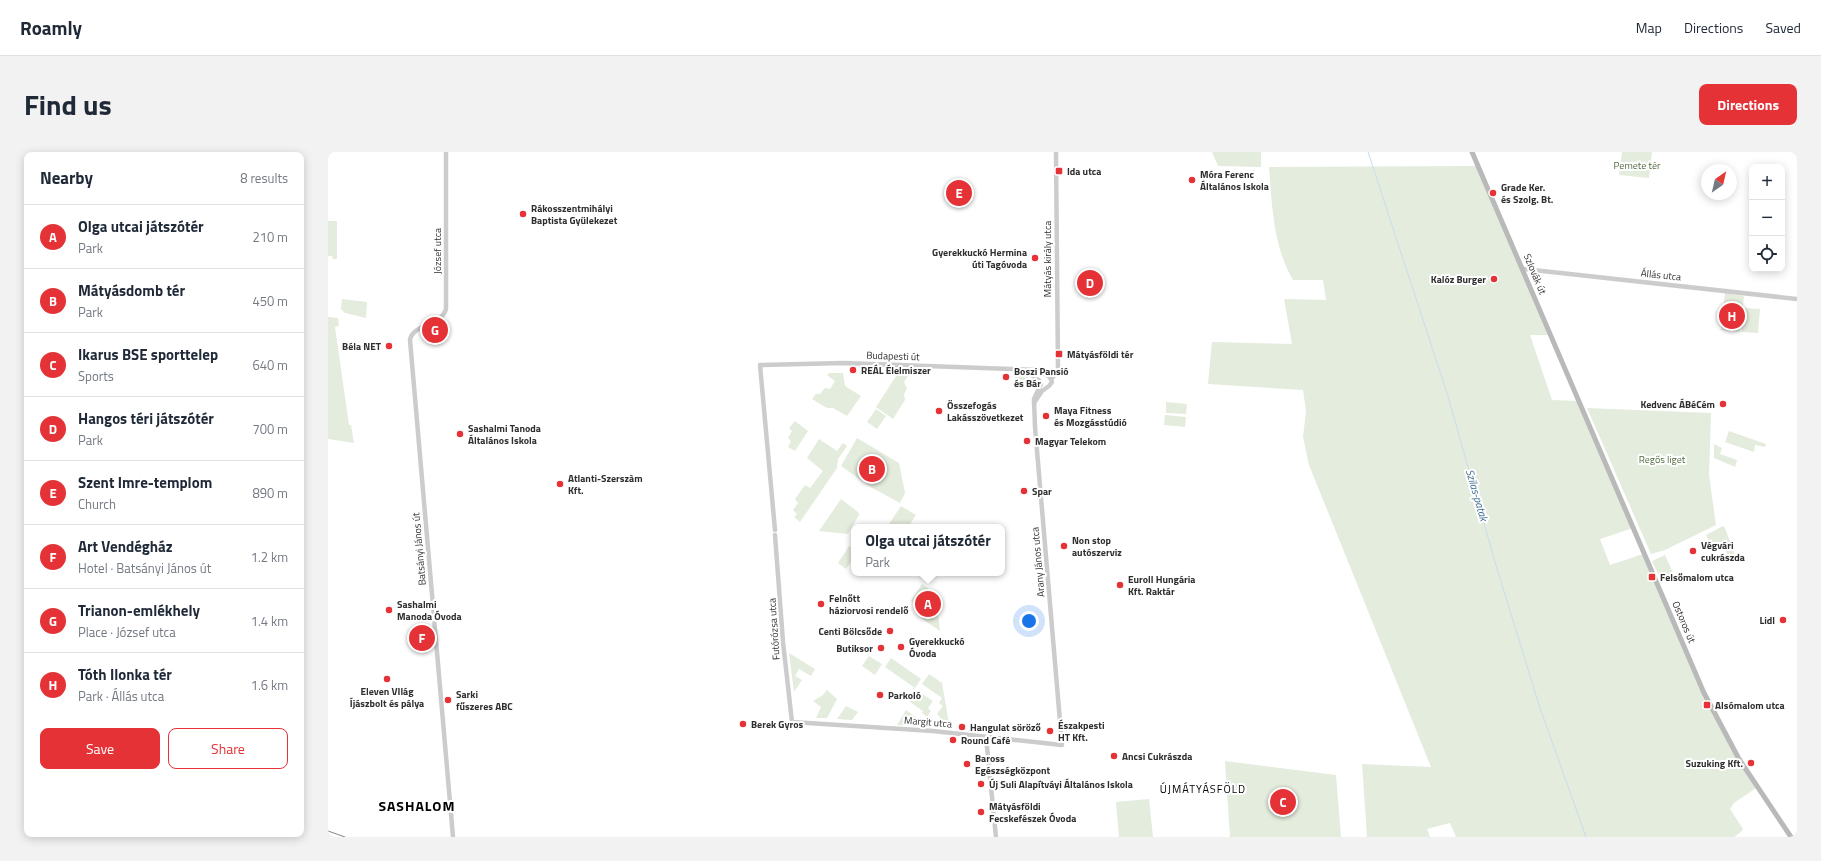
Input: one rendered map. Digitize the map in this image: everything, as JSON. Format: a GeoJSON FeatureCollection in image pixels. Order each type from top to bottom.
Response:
{"type":"FeatureCollection","features":[{"type":"Feature","properties":{"kind":"main road","name":"Szlovák út"},"geometry":{"type":"LineString","coordinates":[[1472,152],[1580,403]]}},
{"type":"Feature","properties":{"kind":"main road","name":"Ostoros út"},"geometry":{"type":"LineString","coordinates":[[1580,403],[1713,712],[1739,759],[1791,837]]}},
{"type":"Feature","properties":{"kind":"street","name":"József utca"},"geometry":{"type":"LineString","coordinates":[[414,332],[439,320],[446,309],[446,152]]}},
{"type":"Feature","properties":{"kind":"street","name":"Mátyás király utca"},"geometry":{"type":"LineString","coordinates":[[1048,377],[1058,367],[1056,152]]}},
{"type":"Feature","properties":{"kind":"street","name":"Állás utca"},"geometry":{"type":"LineString","coordinates":[[1524,270],[1797,299]]}},
{"type":"Feature","properties":{"kind":"street","name":"Batsányi János út"},"geometry":{"type":"LineString","coordinates":[[414,332],[410,340],[453,837]]}},
{"type":"Feature","properties":{"kind":"street","name":"Budapesti út"},"geometry":{"type":"LineString","coordinates":[[775,530],[760,365],[850,363],[1038,370],[1048,377]]}},
{"type":"Feature","properties":{"kind":"street"},"geometry":{"type":"LineString","coordinates":[[1024,370],[1042,384],[1051,384],[1048,377],[1041,377],[1042,384]]}},
{"type":"Feature","properties":{"kind":"street","name":"Arany János utca"},"geometry":{"type":"LineString","coordinates":[[1042,384],[1034,403],[1062,745]]}},
{"type":"Feature","properties":{"kind":"street","name":"Futórózsa utca"},"geometry":{"type":"LineString","coordinates":[[775,530],[778,533],[775,535],[783,642],[792,722]]}},
{"type":"Feature","properties":{"kind":"street","name":"Margit utca"},"geometry":{"type":"LineString","coordinates":[[792,722],[933,731],[1062,745]]}},
{"type":"Feature","properties":{"kind":"street"},"geometry":{"type":"LineString","coordinates":[[986,737],[996,837]]}},
{"type":"Feature","properties":{"kind":"green space"},"geometry":{"type":"Polygon","coordinates":[[[1212,152],[1261,152],[1261,167],[1218,166],[1212,152]]]}},
{"type":"Feature","properties":{"kind":"green space","name":"Pemete tér"},"geometry":{"type":"Polygon","coordinates":[[[1622,152],[1652,152],[1649,178],[1619,175],[1622,152]]]}},
{"type":"Feature","properties":{"kind":"green space"},"geometry":{"type":"Polygon","coordinates":[[[1476,166],[1549,335],[1530,335],[1552,400],[1578,401],[1633,528],[1600,539],[1610,565],[1643,554],[1703,693],[1756,788],[1734,803],[1730,809],[1743,829],[1734,837],[1456,837],[1450,823],[1427,829],[1430,837],[1367,837],[1362,764],[1431,767],[1309,465],[1303,437],[1306,411],[1303,390],[1208,384],[1212,342],[1292,344],[1284,299],[1326,300],[1323,280],[1293,280],[1286,267],[1277,239],[1271,196],[1269,167],[1476,166]]]}},
{"type":"Feature","properties":{"kind":"green space"},"geometry":{"type":"Polygon","coordinates":[[[328,221],[337,221],[337,259],[333,259],[332,256],[328,256],[328,221]]]}},
{"type":"Feature","properties":{"kind":"green space"},"geometry":{"type":"Polygon","coordinates":[[[1083,276],[1097,276],[1098,295],[1082,294],[1083,276]]]}},
{"type":"Feature","properties":{"kind":"green space"},"geometry":{"type":"Polygon","coordinates":[[[1725,293],[1744,296],[1740,332],[1721,330],[1725,293]]]}},
{"type":"Feature","properties":{"kind":"green space"},"geometry":{"type":"Polygon","coordinates":[[[342,299],[367,302],[366,318],[345,313],[341,309],[342,299]]]}},
{"type":"Feature","properties":{"kind":"green space"},"geometry":{"type":"Polygon","coordinates":[[[1743,308],[1760,309],[1758,333],[1741,332],[1743,308]]]}},
{"type":"Feature","properties":{"kind":"green space"},"geometry":{"type":"Polygon","coordinates":[[[328,317],[338,318],[339,326],[335,327],[349,425],[351,425],[354,443],[328,439],[328,317]]]}},
{"type":"Feature","properties":{"kind":"green space"},"geometry":{"type":"Polygon","coordinates":[[[438,323],[443,326],[444,335],[442,337],[418,331],[438,323]]]}},
{"type":"Feature","properties":{"kind":"green space"},"geometry":{"type":"Polygon","coordinates":[[[902,367],[913,368],[904,382],[907,389],[904,394],[905,400],[893,419],[876,407],[902,367]]]}},
{"type":"Feature","properties":{"kind":"green space"},"geometry":{"type":"Polygon","coordinates":[[[1017,371],[1025,372],[1028,375],[1028,388],[1022,386],[1019,386],[1018,388],[1016,387],[1015,373],[1017,371]],[[1021,380],[1022,386],[1023,383],[1025,383],[1025,380],[1021,380]]]}},
{"type":"Feature","properties":{"kind":"green space"},"geometry":{"type":"Polygon","coordinates":[[[829,373],[843,373],[845,386],[861,396],[847,416],[833,408],[827,408],[812,399],[816,394],[820,394],[825,388],[830,389],[835,381],[827,375],[829,373]]]}},
{"type":"Feature","properties":{"kind":"green space"},"geometry":{"type":"Polygon","coordinates":[[[1166,402],[1187,404],[1186,414],[1166,413],[1166,402]]]}},
{"type":"Feature","properties":{"kind":"green space","name":"Regős liget"},"geometry":{"type":"Polygon","coordinates":[[[1587,408],[1711,413],[1709,475],[1716,525],[1665,550],[1651,554],[1587,408]]]}},
{"type":"Feature","properties":{"kind":"green space"},"geometry":{"type":"Polygon","coordinates":[[[876,409],[886,416],[877,429],[867,422],[876,409]]]}},
{"type":"Feature","properties":{"kind":"green space"},"geometry":{"type":"Polygon","coordinates":[[[1165,415],[1186,417],[1185,427],[1164,425],[1165,415]]]}},
{"type":"Feature","properties":{"kind":"green space"},"geometry":{"type":"Polygon","coordinates":[[[795,421],[808,431],[795,451],[788,447],[791,441],[788,438],[792,431],[789,428],[795,421]]]}},
{"type":"Feature","properties":{"kind":"green space"},"geometry":{"type":"Polygon","coordinates":[[[1729,431],[1766,444],[1765,447],[1755,445],[1754,452],[1725,442],[1729,431]]]}},
{"type":"Feature","properties":{"kind":"green space"},"geometry":{"type":"Polygon","coordinates":[[[857,438],[899,463],[905,493],[900,503],[869,486],[841,466],[857,438]]]}},
{"type":"Feature","properties":{"kind":"green space"},"geometry":{"type":"Polygon","coordinates":[[[819,439],[837,451],[843,443],[847,446],[838,459],[837,468],[800,522],[794,517],[797,514],[793,510],[798,503],[795,499],[805,485],[810,488],[823,471],[807,458],[819,439]]]}},
{"type":"Feature","properties":{"kind":"green space"},"geometry":{"type":"Polygon","coordinates":[[[1714,444],[1722,448],[1720,454],[1737,460],[1735,467],[1714,458],[1714,444]]]}},
{"type":"Feature","properties":{"kind":"green space"},"geometry":{"type":"Polygon","coordinates":[[[841,499],[858,512],[859,515],[854,524],[851,524],[851,529],[848,534],[819,531],[841,499]]]}},
{"type":"Feature","properties":{"kind":"green space"},"geometry":{"type":"Polygon","coordinates":[[[901,506],[916,515],[910,524],[889,524],[901,506]]]}},
{"type":"Feature","properties":{"kind":"green space"},"geometry":{"type":"Polygon","coordinates":[[[1723,526],[1737,561],[1730,561],[1725,549],[1710,543],[1706,535],[1723,526]]]}},
{"type":"Feature","properties":{"kind":"green space"},"geometry":{"type":"Polygon","coordinates":[[[849,546],[851,547],[851,562],[846,569],[838,563],[849,546]]]}},
{"type":"Feature","properties":{"kind":"green space"},"geometry":{"type":"Polygon","coordinates":[[[1665,555],[1674,575],[1661,580],[1652,561],[1665,555]]]}},
{"type":"Feature","properties":{"kind":"green space"},"geometry":{"type":"Polygon","coordinates":[[[922,584],[936,594],[940,631],[921,618],[926,611],[911,601],[922,584]]]}},
{"type":"Feature","properties":{"kind":"green space"},"geometry":{"type":"Polygon","coordinates":[[[789,653],[815,669],[811,676],[799,669],[795,676],[802,680],[794,692],[789,653]]]}},
{"type":"Feature","properties":{"kind":"green space"},"geometry":{"type":"Polygon","coordinates":[[[869,656],[882,664],[875,675],[862,666],[869,656]]]}},
{"type":"Feature","properties":{"kind":"green space"},"geometry":{"type":"Polygon","coordinates":[[[891,658],[921,679],[915,688],[885,667],[891,658]]]}},
{"type":"Feature","properties":{"kind":"green space"},"geometry":{"type":"Polygon","coordinates":[[[929,674],[942,683],[949,724],[934,726],[940,717],[937,714],[943,706],[939,703],[942,698],[922,684],[929,674]]]}},
{"type":"Feature","properties":{"kind":"green space"},"geometry":{"type":"Polygon","coordinates":[[[827,690],[837,699],[827,718],[816,718],[821,707],[813,701],[823,695],[827,690]]]}},
{"type":"Feature","properties":{"kind":"green space"},"geometry":{"type":"Polygon","coordinates":[[[918,691],[933,701],[928,708],[931,711],[927,717],[922,713],[923,711],[910,702],[918,691]]]}},
{"type":"Feature","properties":{"kind":"green space"},"geometry":{"type":"Polygon","coordinates":[[[846,706],[858,712],[852,720],[837,719],[846,706]]]}},
{"type":"Feature","properties":{"kind":"green space"},"geometry":{"type":"Polygon","coordinates":[[[906,710],[918,719],[919,726],[897,725],[906,710]]]}},
{"type":"Feature","properties":{"kind":"green space"},"geometry":{"type":"Polygon","coordinates":[[[1225,761],[1336,775],[1341,837],[1230,837],[1225,761]]]}},
{"type":"Feature","properties":{"kind":"green space"},"geometry":{"type":"Polygon","coordinates":[[[1149,799],[1153,837],[1119,837],[1116,802],[1149,799]]]}},
{"type":"Feature","properties":{"kind":"waterway","name":"Szilas-patak"},"geometry":{"type":"LineString","coordinates":[[1368,152],[1447,393],[1495,562],[1539,705],[1586,837]]}},
{"type":"Feature","properties":{"kind":"tram line"},"geometry":{"type":"LineString","coordinates":[[328,831],[345,837]]}},
{"type":"Feature","properties":{"kind":"place","name":"Ida utca"},"geometry":{"type":"Point","coordinates":[1059,171]}},
{"type":"Feature","properties":{"kind":"place","name":"Móra Ferenc Általános Iskola"},"geometry":{"type":"Point","coordinates":[1192,180]}},
{"type":"Feature","properties":{"kind":"place","name":"Szent Imre-templom"},"geometry":{"type":"Point","coordinates":[959,193]}},
{"type":"Feature","properties":{"kind":"place","name":"Grade Ker. és Szolg. Bt."},"geometry":{"type":"Point","coordinates":[1493,193]}},
{"type":"Feature","properties":{"kind":"place","name":"Rákosszentmihályi Baptista Gyülekezet"},"geometry":{"type":"Point","coordinates":[523,214]}},
{"type":"Feature","properties":{"kind":"place","name":"Gyerekkuckó Hermina úti Tagóvoda"},"geometry":{"type":"Point","coordinates":[1035,258]}},
{"type":"Feature","properties":{"kind":"place","name":"Kalóz Burger"},"geometry":{"type":"Point","coordinates":[1494,279]}},
{"type":"Feature","properties":{"kind":"place","name":"Hangos téri játszótér"},"geometry":{"type":"Point","coordinates":[1090,283]}},
{"type":"Feature","properties":{"kind":"place","name":"Tóth Ilonka tér"},"geometry":{"type":"Point","coordinates":[1732,316]}},
{"type":"Feature","properties":{"kind":"place","name":"Trianon-emlékhely"},"geometry":{"type":"Point","coordinates":[435,330]}},
{"type":"Feature","properties":{"kind":"place","name":"Béla NET"},"geometry":{"type":"Point","coordinates":[389,346]}},
{"type":"Feature","properties":{"kind":"place","name":"Mátyásföldi tér"},"geometry":{"type":"Point","coordinates":[1059,354]}},
{"type":"Feature","properties":{"kind":"place","name":"REÁL Élelmiszer"},"geometry":{"type":"Point","coordinates":[853,370]}},
{"type":"Feature","properties":{"kind":"place","name":"Boszi Pansió és Bár"},"geometry":{"type":"Point","coordinates":[1006,377]}},
{"type":"Feature","properties":{"kind":"place","name":"Kedvenc ÁBéCém"},"geometry":{"type":"Point","coordinates":[1723,404]}},
{"type":"Feature","properties":{"kind":"place","name":"Összefogás Lakásszövetkezet"},"geometry":{"type":"Point","coordinates":[939,411]}},
{"type":"Feature","properties":{"kind":"place","name":"Maya Fitness és Mozgásstúdió"},"geometry":{"type":"Point","coordinates":[1046,416]}},
{"type":"Feature","properties":{"kind":"place","name":"Sashalmi Tanoda Általános Iskola"},"geometry":{"type":"Point","coordinates":[460,434]}},
{"type":"Feature","properties":{"kind":"place","name":"Magyar Telekom"},"geometry":{"type":"Point","coordinates":[1027,441]}},
{"type":"Feature","properties":{"kind":"place","name":"Mátyásdomb tér"},"geometry":{"type":"Point","coordinates":[872,469]}},
{"type":"Feature","properties":{"kind":"place","name":"Atlanti-Szerszàm Kft."},"geometry":{"type":"Point","coordinates":[560,484]}},
{"type":"Feature","properties":{"kind":"place","name":"Spar"},"geometry":{"type":"Point","coordinates":[1024,491]}},
{"type":"Feature","properties":{"kind":"place","name":"Non stop autószerviz"},"geometry":{"type":"Point","coordinates":[1064,546]}},
{"type":"Feature","properties":{"kind":"place","name":"Végvári cukrászda"},"geometry":{"type":"Point","coordinates":[1693,551]}},
{"type":"Feature","properties":{"kind":"place","name":"Felsőmalom utca"},"geometry":{"type":"Point","coordinates":[1652,577]}},
{"type":"Feature","properties":{"kind":"place","name":"Euroll Hungária Kft. Raktár"},"geometry":{"type":"Point","coordinates":[1120,585]}},
{"type":"Feature","properties":{"kind":"place","name":"Felnőtt háziorvosi rendelő"},"geometry":{"type":"Point","coordinates":[821,604]}},
{"type":"Feature","properties":{"kind":"place","name":"Olga utcai játszótér"},"geometry":{"type":"Point","coordinates":[928,604]}},
{"type":"Feature","properties":{"kind":"place","name":"Sashalmi Manoda Óvoda"},"geometry":{"type":"Point","coordinates":[389,610]}},
{"type":"Feature","properties":{"kind":"place","name":"Lidl"},"geometry":{"type":"Point","coordinates":[1783,620]}},
{"type":"Feature","properties":{"kind":"place","name":"Centi Bölcsőde"},"geometry":{"type":"Point","coordinates":[890,631]}},
{"type":"Feature","properties":{"kind":"place","name":"Art Vendégház"},"geometry":{"type":"Point","coordinates":[422,638]}},
{"type":"Feature","properties":{"kind":"place","name":"Gyerekkuckó Óvoda"},"geometry":{"type":"Point","coordinates":[901,647]}},
{"type":"Feature","properties":{"kind":"place","name":"Butiksor"},"geometry":{"type":"Point","coordinates":[881,648]}},
{"type":"Feature","properties":{"kind":"place","name":"Eleven VIlág Íjászbolt és pálya"},"geometry":{"type":"Point","coordinates":[387,679]}},
{"type":"Feature","properties":{"kind":"place","name":"Parkoló"},"geometry":{"type":"Point","coordinates":[880,695]}},
{"type":"Feature","properties":{"kind":"place","name":"Sarki fűszeres ABC"},"geometry":{"type":"Point","coordinates":[448,700]}},
{"type":"Feature","properties":{"kind":"place","name":"Alsómalom utca"},"geometry":{"type":"Point","coordinates":[1707,705]}},
{"type":"Feature","properties":{"kind":"place","name":"Berek Gyros"},"geometry":{"type":"Point","coordinates":[743,724]}},
{"type":"Feature","properties":{"kind":"place","name":"Hangulat söröző"},"geometry":{"type":"Point","coordinates":[962,727]}},
{"type":"Feature","properties":{"kind":"place","name":"Északpesti HT Kft."},"geometry":{"type":"Point","coordinates":[1050,731]}},
{"type":"Feature","properties":{"kind":"place","name":"Round Café"},"geometry":{"type":"Point","coordinates":[953,740]}},
{"type":"Feature","properties":{"kind":"place","name":"Ancsi Cukrászda"},"geometry":{"type":"Point","coordinates":[1114,756]}},
{"type":"Feature","properties":{"kind":"place","name":"Suzuking Kft."},"geometry":{"type":"Point","coordinates":[1751,763]}},
{"type":"Feature","properties":{"kind":"place","name":"Baross Egészségközpont"},"geometry":{"type":"Point","coordinates":[967,764]}},
{"type":"Feature","properties":{"kind":"place","name":"Új Suli Alapítváyi Általános Iskola"},"geometry":{"type":"Point","coordinates":[981,784]}},
{"type":"Feature","properties":{"kind":"place","name":"Ikarus BSE sporttelep"},"geometry":{"type":"Point","coordinates":[1283,802]}},
{"type":"Feature","properties":{"kind":"place","name":"Mátyásföldi Fecskefészek Óvoda"},"geometry":{"type":"Point","coordinates":[981,812]}},
{"type":"Feature","properties":{"kind":"district","name":"ÚJMÁTYÁSFÖLD"},"geometry":{"type":"Point","coordinates":[1203,789]}},
{"type":"Feature","properties":{"kind":"district","name":"SASHALOM"},"geometry":{"type":"Point","coordinates":[417,805]}}]}
